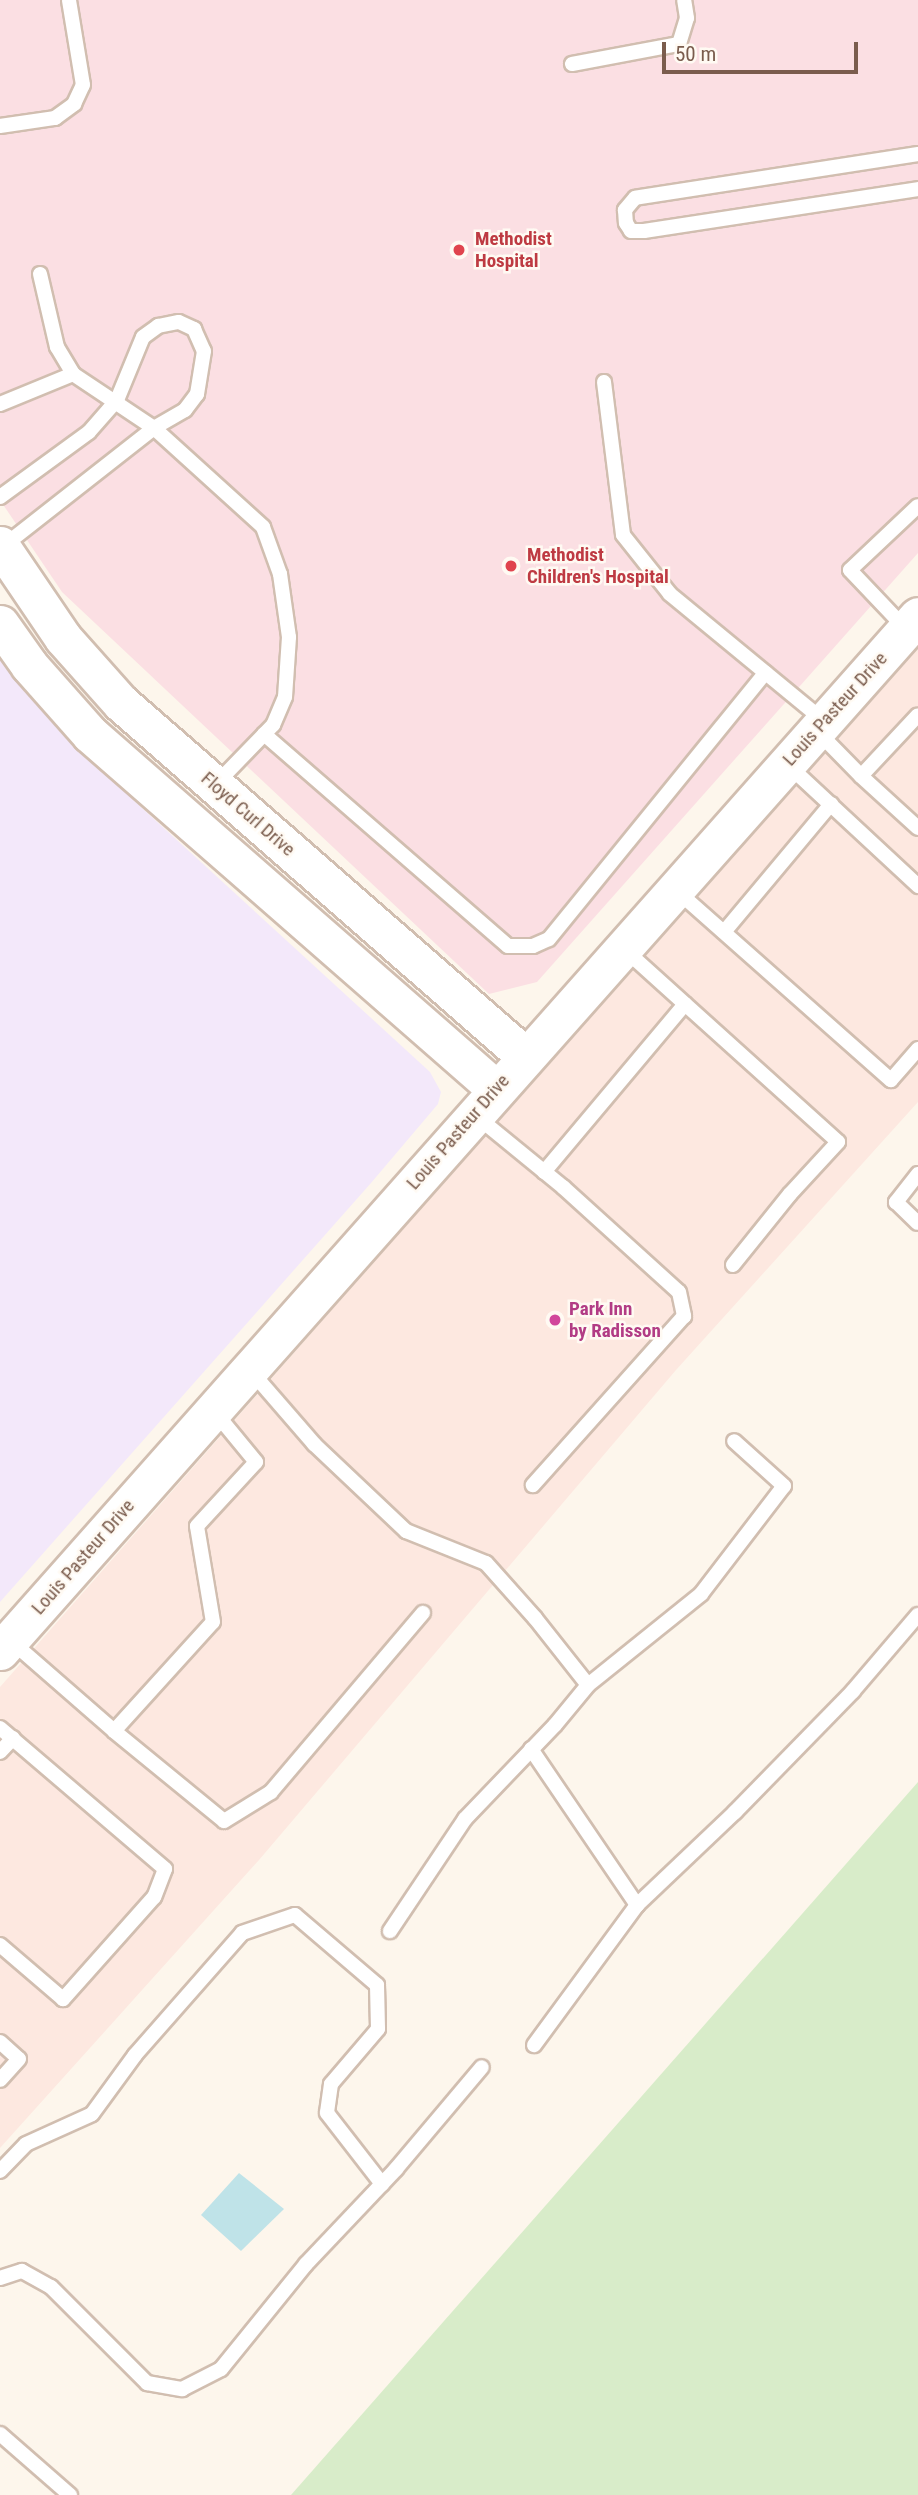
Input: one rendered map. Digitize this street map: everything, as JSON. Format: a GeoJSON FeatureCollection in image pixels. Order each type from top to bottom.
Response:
{"type":"FeatureCollection","features":[{"type":"Feature","properties":{"kind":"street","name":"Floyd Curl Drive"},"geometry":{"type":"LineString","coordinates":[[1,547],[63,638],[121,704],[525,1056]]}},
{"type":"Feature","properties":{"kind":"street","name":"Louis Pasteur Drive"},"geometry":{"type":"LineString","coordinates":[[5,1645],[912,623]]}},
{"type":"Feature","properties":{"kind":"street"},"geometry":{"type":"LineString","coordinates":[[0,625],[29,665],[90,734],[485,1101]]}},
{"type":"Feature","properties":{"kind":"lane"},"geometry":{"type":"LineString","coordinates":[[0,126],[55,118],[74,104],[83,85],[69,0]]}},
{"type":"Feature","properties":{"kind":"lane"},"geometry":{"type":"LineString","coordinates":[[572,64],[679,44],[687,18],[684,0]]}},
{"type":"Feature","properties":{"kind":"lane"},"geometry":{"type":"LineString","coordinates":[[918,154],[635,198],[625,210],[626,223],[631,231],[645,231],[918,189]]}},
{"type":"Feature","properties":{"kind":"lane"},"geometry":{"type":"LineString","coordinates":[[40,274],[57,346],[73,374],[117,400],[154,428],[263,527],[276,562],[289,649],[285,697],[273,725],[215,785]]}},
{"type":"Feature","properties":{"kind":"lane"},"geometry":{"type":"LineString","coordinates":[[0,497],[89,432],[117,400],[143,337],[158,326],[179,322],[194,329],[204,351],[197,394],[185,410],[154,428],[1,547]]}},
{"type":"Feature","properties":{"kind":"lane"},"geometry":{"type":"LineString","coordinates":[[0,404],[73,374]]}},
{"type":"Feature","properties":{"kind":"lane"},"geometry":{"type":"LineString","coordinates":[[604,382],[623,535],[670,594],[765,673],[820,726],[861,776],[918,828]]}},
{"type":"Feature","properties":{"kind":"lane"},"geometry":{"type":"LineString","coordinates":[[912,623],[850,570],[918,506]]}},
{"type":"Feature","properties":{"kind":"lane"},"geometry":{"type":"LineString","coordinates":[[264,734],[508,946],[533,946],[549,939],[765,673]]}},
{"type":"Feature","properties":{"kind":"lane"},"geometry":{"type":"LineString","coordinates":[[861,776],[918,715]]}},
{"type":"Feature","properties":{"kind":"lane"},"geometry":{"type":"LineString","coordinates":[[786,763],[918,886]]}},
{"type":"Feature","properties":{"kind":"lane"},"geometry":{"type":"LineString","coordinates":[[724,932],[831,804]]}},
{"type":"Feature","properties":{"kind":"lane"},"geometry":{"type":"LineString","coordinates":[[675,889],[891,1080],[918,1049]]}},
{"type":"Feature","properties":{"kind":"lane"},"geometry":{"type":"LineString","coordinates":[[622,947],[838,1142],[790,1194],[733,1265]]}},
{"type":"Feature","properties":{"kind":"lane"},"geometry":{"type":"LineString","coordinates":[[544,1172],[685,1004]]}},
{"type":"Feature","properties":{"kind":"lane"},"geometry":{"type":"LineString","coordinates":[[485,1101],[544,1172],[679,1292],[684,1316],[533,1485]]}},
{"type":"Feature","properties":{"kind":"lane"},"geometry":{"type":"LineString","coordinates":[[918,1174],[896,1202],[918,1223]]}},
{"type":"Feature","properties":{"kind":"lane"},"geometry":{"type":"LineString","coordinates":[[249,1368],[314,1444],[407,1531],[485,1563],[535,1618],[588,1685]]}},
{"type":"Feature","properties":{"kind":"lane"},"geometry":{"type":"LineString","coordinates":[[114,1731],[213,1622],[197,1526],[256,1462],[213,1410]]}},
{"type":"Feature","properties":{"kind":"lane"},"geometry":{"type":"LineString","coordinates":[[390,1931],[465,1819],[588,1685],[701,1594],[784,1486],[734,1441]]}},
{"type":"Feature","properties":{"kind":"lane"},"geometry":{"type":"LineString","coordinates":[[5,1645],[224,1821],[271,1792],[423,1613]]}},
{"type":"Feature","properties":{"kind":"lane"},"geometry":{"type":"LineString","coordinates":[[534,2045],[637,1905],[735,1812],[844,1701],[918,1615]]}},
{"type":"Feature","properties":{"kind":"lane"},"geometry":{"type":"LineString","coordinates":[[0,1728],[165,1869],[154,1897],[63,1999],[0,1945]]}},
{"type":"Feature","properties":{"kind":"lane"},"geometry":{"type":"LineString","coordinates":[[0,1752],[13,1738]]}},
{"type":"Feature","properties":{"kind":"lane"},"geometry":{"type":"LineString","coordinates":[[531,1749],[637,1905]]}},
{"type":"Feature","properties":{"kind":"lane"},"geometry":{"type":"LineString","coordinates":[[0,2171],[26,2144],[92,2113],[135,2055],[242,1933],[295,1915],[377,1985],[378,2029],[331,2084],[327,2113],[382,2184]]}},
{"type":"Feature","properties":{"kind":"lane"},"geometry":{"type":"LineString","coordinates":[[0,2042],[19,2059],[0,2080]]}},
{"type":"Feature","properties":{"kind":"lane"},"geometry":{"type":"LineString","coordinates":[[0,2278],[22,2271],[51,2287],[147,2384],[182,2389],[221,2369],[306,2264],[382,2184],[482,2067]]}},
{"type":"Feature","properties":{"kind":"lane"},"geometry":{"type":"LineString","coordinates":[[0,2434],[70,2495]]}},
{"type":"Feature","properties":{"kind":"shaded area","name":"Methodist Hospital"},"geometry":{"type":"Polygon","coordinates":[[[0,0],[918,0],[918,553],[537,982],[489,994],[62,592],[0,500],[0,0]]]}},
{"type":"Feature","properties":{"kind":"shaded area"},"geometry":{"type":"Polygon","coordinates":[[[918,643],[918,1102],[676,1370],[259,1860],[0,2148],[0,1687],[918,643]]]}},
{"type":"Feature","properties":{"kind":"shaded area"},"geometry":{"type":"Polygon","coordinates":[[[0,658],[130,797],[430,1072],[441,1092],[438,1104],[371,1183],[0,1602],[0,658]]]}},
{"type":"Feature","properties":{"kind":"green space"},"geometry":{"type":"Polygon","coordinates":[[[918,1782],[918,2495],[291,2495],[918,1782]]]}},
{"type":"Feature","properties":{"kind":"water"},"geometry":{"type":"Polygon","coordinates":[[[239,2173],[284,2209],[241,2251],[201,2215],[239,2173]]]}},
{"type":"Feature","properties":{"kind":"place","name":"Methodist Hospital"},"geometry":{"type":"Point","coordinates":[459,250]}},
{"type":"Feature","properties":{"kind":"place","name":"Methodist Children's Hospital"},"geometry":{"type":"Point","coordinates":[511,566]}},
{"type":"Feature","properties":{"kind":"place","name":"Park Inn by Radisson"},"geometry":{"type":"Point","coordinates":[555,1320]}}]}
